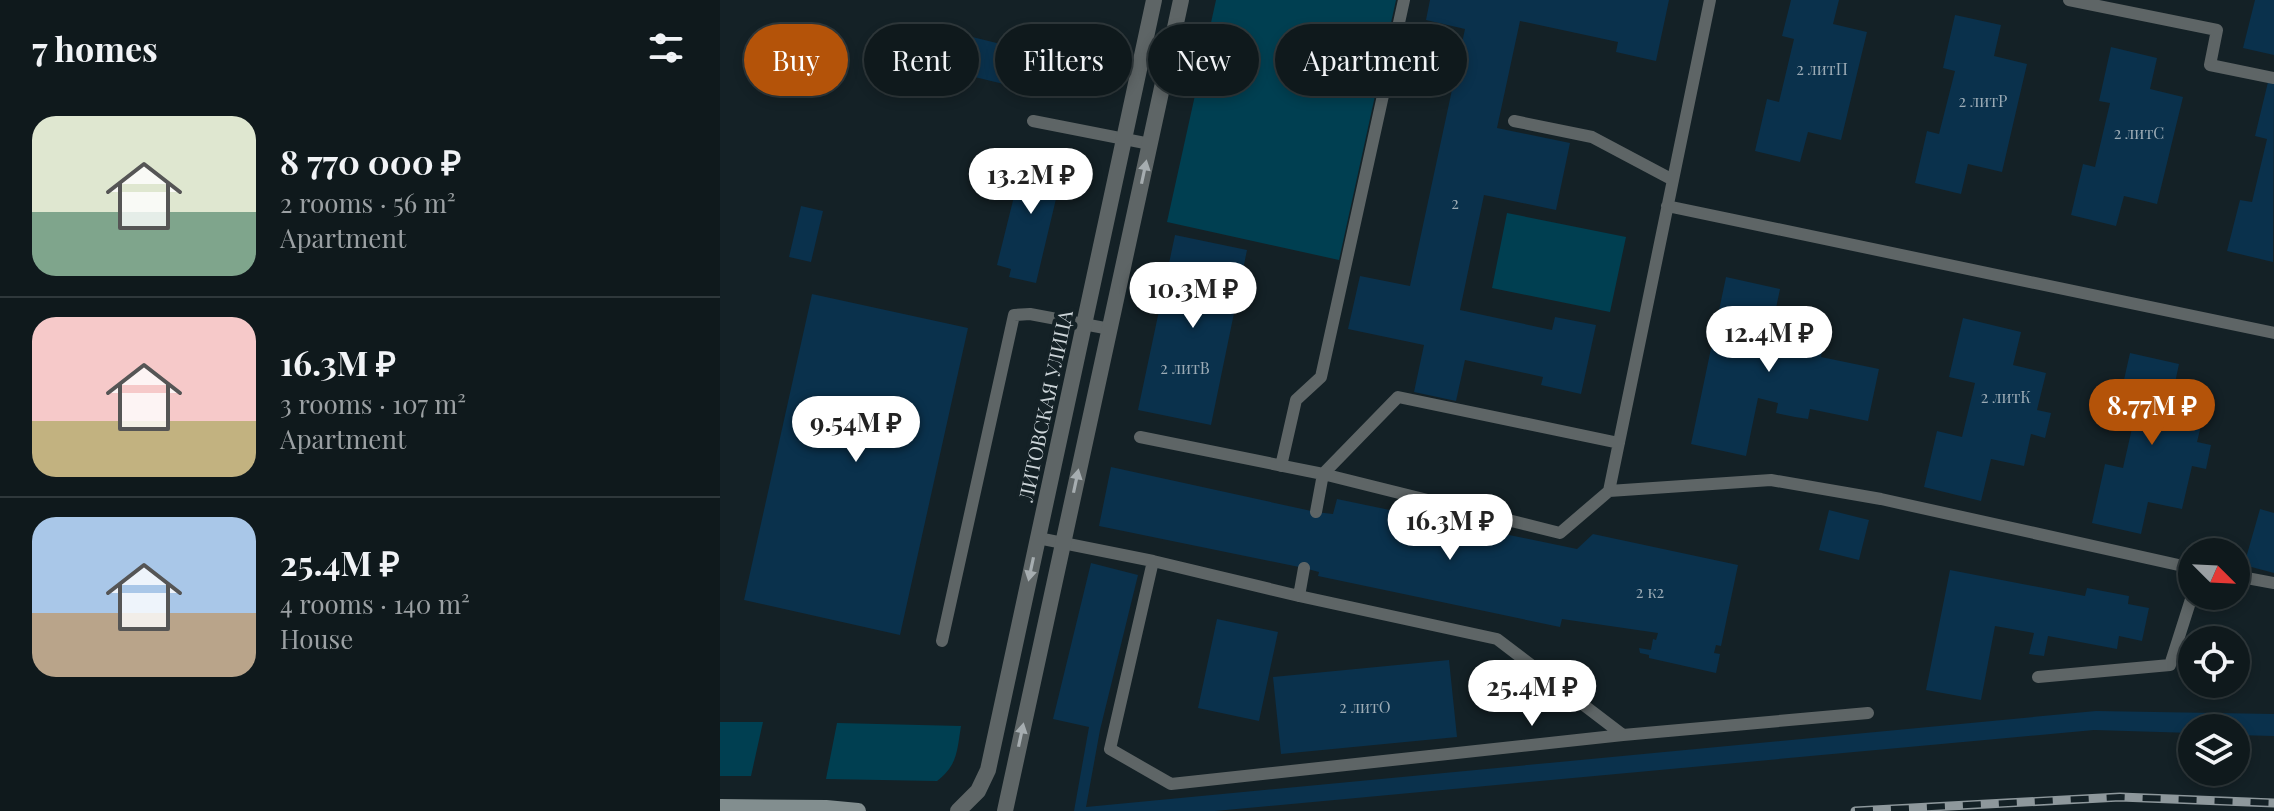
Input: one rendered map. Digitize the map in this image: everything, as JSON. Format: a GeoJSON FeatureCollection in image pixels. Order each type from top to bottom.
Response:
{"type":"FeatureCollection","features":[{"type":"Feature","properties":{"kind":"main road"},"geometry":{"type":"LineString","coordinates":[[720,807],[858,811]]}},
{"type":"Feature","properties":{"kind":"street","name":"ЛИТОВСКАЯ УЛИЦА"},"geometry":{"type":"LineString","coordinates":[[958,811],[978,791],[988,770],[1154,0]]}},
{"type":"Feature","properties":{"kind":"street"},"geometry":{"type":"LineString","coordinates":[[1176,24],[1181,0]]}},
{"type":"Feature","properties":{"kind":"street"},"geometry":{"type":"LineString","coordinates":[[1005,811],[1160,96]]}},
{"type":"Feature","properties":{"kind":"lane"},"geometry":{"type":"LineString","coordinates":[[1281,466],[1296,400],[1321,377],[1404,0]]}},
{"type":"Feature","properties":{"kind":"lane"},"geometry":{"type":"LineString","coordinates":[[1609,491],[1710,0]]}},
{"type":"Feature","properties":{"kind":"lane"},"geometry":{"type":"LineString","coordinates":[[2069,0],[2217,30],[2210,65],[2274,78]]}},
{"type":"Feature","properties":{"kind":"lane"},"geometry":{"type":"LineString","coordinates":[[1033,121],[1150,144]]}},
{"type":"Feature","properties":{"kind":"lane"},"geometry":{"type":"LineString","coordinates":[[1514,121],[1592,137],[1673,180]]}},
{"type":"Feature","properties":{"kind":"lane"},"geometry":{"type":"LineString","coordinates":[[1667,206],[2274,333]]}},
{"type":"Feature","properties":{"kind":"lane"},"geometry":{"type":"LineString","coordinates":[[942,641],[1014,315],[1030,314],[1110,329]]}},
{"type":"Feature","properties":{"kind":"lane"},"geometry":{"type":"LineString","coordinates":[[1316,512],[1323,474],[1398,397],[1619,443]]}},
{"type":"Feature","properties":{"kind":"lane"},"geometry":{"type":"LineString","coordinates":[[1140,437],[1323,474],[1560,533],[1609,491],[1771,480],[1881,499],[2178,565]]}},
{"type":"Feature","properties":{"kind":"lane"},"geometry":{"type":"LineString","coordinates":[[1038,538],[1497,639],[1623,735]]}},
{"type":"Feature","properties":{"kind":"lane"},"geometry":{"type":"LineString","coordinates":[[1153,561],[1110,749],[1171,784],[1623,735],[1868,713]]}},
{"type":"Feature","properties":{"kind":"lane"},"geometry":{"type":"LineString","coordinates":[[1299,596],[1304,568]]}},
{"type":"Feature","properties":{"kind":"lane"},"geometry":{"type":"LineString","coordinates":[[2250,579],[2274,583]]}},
{"type":"Feature","properties":{"kind":"lane"},"geometry":{"type":"LineString","coordinates":[[2038,677],[2170,665],[2188,610]]}},
{"type":"Feature","properties":{"kind":"shaded area"},"geometry":{"type":"Polygon","coordinates":[[[1216,0],[1396,0],[1391,24],[1275,24],[1275,96],[1375,96],[1339,260],[1167,222],[1195,96],[1259,96],[1259,24],[1211,24],[1216,0]]]}},
{"type":"Feature","properties":{"kind":"shaded area"},"geometry":{"type":"Polygon","coordinates":[[[1507,213],[1626,237],[1610,312],[1492,288],[1507,213]]]}},
{"type":"Feature","properties":{"kind":"shaded area"},"geometry":{"type":"Polygon","coordinates":[[[720,722],[763,722],[751,776],[720,776],[720,722]]]}},
{"type":"Feature","properties":{"kind":"shaded area"},"geometry":{"type":"Polygon","coordinates":[[[837,723],[961,726],[953,763],[937,781],[826,779],[837,723]]]}},
{"type":"Feature","properties":{"kind":"building"},"geometry":{"type":"Polygon","coordinates":[[[1430,0],[1669,0],[1656,61],[1616,52],[1618,42],[1520,21],[1497,128],[1570,143],[1556,210],[1484,195],[1460,310],[1552,330],[1555,317],[1596,325],[1581,394],[1541,385],[1543,377],[1465,360],[1456,401],[1414,392],[1424,345],[1348,329],[1360,276],[1410,286],[1451,96],[1467,96],[1467,24],[1426,20],[1430,0]]]}},
{"type":"Feature","properties":{"kind":"building"},"geometry":{"type":"Polygon","coordinates":[[[1791,0],[1839,0],[1833,24],[1867,32],[1841,140],[1808,132],[1800,162],[1755,151],[1767,99],[1779,102],[1794,39],[1782,36],[1791,0]]]}},
{"type":"Feature","properties":{"kind":"building"},"geometry":{"type":"Polygon","coordinates":[[[2255,0],[2274,0],[2274,55],[2243,48],[2255,0]]]}},
{"type":"Feature","properties":{"kind":"building"},"geometry":{"type":"Polygon","coordinates":[[[1955,15],[2001,25],[1994,56],[2027,64],[2002,172],[1968,164],[1961,194],[1915,183],[1927,131],[1939,134],[1955,71],[1943,68],[1955,15]]]}},
{"type":"Feature","properties":{"kind":"building"},"geometry":{"type":"Polygon","coordinates":[[[979,39],[995,43],[995,82],[979,78],[979,39]]]}},
{"type":"Feature","properties":{"kind":"building"},"geometry":{"type":"Polygon","coordinates":[[[2111,47],[2157,58],[2150,89],[2183,97],[2157,204],[2124,196],[2116,226],[2071,215],[2083,164],[2095,167],[2110,103],[2099,101],[2111,47]]]}},
{"type":"Feature","properties":{"kind":"building"},"geometry":{"type":"Polygon","coordinates":[[[2268,82],[2274,84],[2273,262],[2227,251],[2240,200],[2252,202],[2267,139],[2255,136],[2268,82]]]}},
{"type":"Feature","properties":{"kind":"building"},"geometry":{"type":"Polygon","coordinates":[[[1025,152],[1065,161],[1036,283],[1009,277],[1011,269],[997,265],[1025,152]]]}},
{"type":"Feature","properties":{"kind":"building"},"geometry":{"type":"Polygon","coordinates":[[[801,206],[823,211],[811,262],[789,257],[801,206]]]}},
{"type":"Feature","properties":{"kind":"building"},"geometry":{"type":"Polygon","coordinates":[[[1175,235],[1247,250],[1211,425],[1138,410],[1175,235]]]}},
{"type":"Feature","properties":{"kind":"building"},"geometry":{"type":"Polygon","coordinates":[[[1726,277],[1780,289],[1768,346],[1789,350],[1792,340],[1823,346],[1821,357],[1879,369],[1868,421],[1810,409],[1808,419],[1795,417],[1776,413],[1778,403],[1758,398],[1746,456],[1691,444],[1726,277]]]}},
{"type":"Feature","properties":{"kind":"building"},"geometry":{"type":"Polygon","coordinates":[[[812,294],[968,328],[900,635],[744,600],[812,294]]]}},
{"type":"Feature","properties":{"kind":"building"},"geometry":{"type":"Polygon","coordinates":[[[1963,318],[2021,332],[2013,365],[2046,373],[2037,410],[2051,413],[2045,438],[2031,434],[2024,466],[1991,459],[1981,501],[1924,487],[1937,431],[1962,437],[1975,383],[1949,377],[1963,318]]]}},
{"type":"Feature","properties":{"kind":"building"},"geometry":{"type":"Polygon","coordinates":[[[2130,353],[2179,364],[2172,397],[2206,405],[2197,442],[2211,445],[2206,469],[2192,466],[2182,509],[2148,502],[2141,534],[2092,523],[2105,464],[2123,468],[2135,415],[2117,411],[2130,353]]]}},
{"type":"Feature","properties":{"kind":"building"},"geometry":{"type":"Polygon","coordinates":[[[1111,467],[1316,512],[1333,514],[1337,499],[1577,549],[1593,534],[1738,565],[1721,646],[1716,645],[1714,653],[1720,654],[1716,673],[1649,658],[1649,655],[1640,653],[1639,648],[1651,650],[1658,633],[1562,619],[1560,627],[1318,576],[1319,572],[1304,568],[1099,526],[1111,467]]]}},
{"type":"Feature","properties":{"kind":"building"},"geometry":{"type":"Polygon","coordinates":[[[2260,509],[2274,513],[2274,573],[2250,567],[2250,544],[2260,509]]]}},
{"type":"Feature","properties":{"kind":"building"},"geometry":{"type":"Polygon","coordinates":[[[1829,510],[1869,520],[1859,560],[1819,550],[1829,510]]]}},
{"type":"Feature","properties":{"kind":"building"},"geometry":{"type":"Polygon","coordinates":[[[1091,563],[1138,575],[1100,730],[1086,807],[2096,711],[2274,714],[2274,736],[2250,735],[2250,714],[2178,714],[2178,733],[2094,730],[1215,811],[1074,811],[1089,727],[1053,719],[1091,563]]]}},
{"type":"Feature","properties":{"kind":"building"},"geometry":{"type":"Polygon","coordinates":[[[1950,570],[2085,596],[2087,588],[2129,596],[2128,604],[2149,608],[2142,641],[2119,636],[2117,649],[2048,636],[2044,656],[2029,654],[2034,633],[1995,626],[1981,700],[1926,690],[1950,570]]]}},
{"type":"Feature","properties":{"kind":"building"},"geometry":{"type":"Polygon","coordinates":[[[1217,619],[1278,632],[1259,721],[1198,708],[1217,619]]]}},
{"type":"Feature","properties":{"kind":"building"},"geometry":{"type":"Polygon","coordinates":[[[1449,660],[1457,737],[1281,754],[1273,677],[1449,660]]]}},
{"type":"Feature","properties":{"kind":"railway"},"geometry":{"type":"LineString","coordinates":[[1855,811],[2120,797],[2274,803]]}}]}
